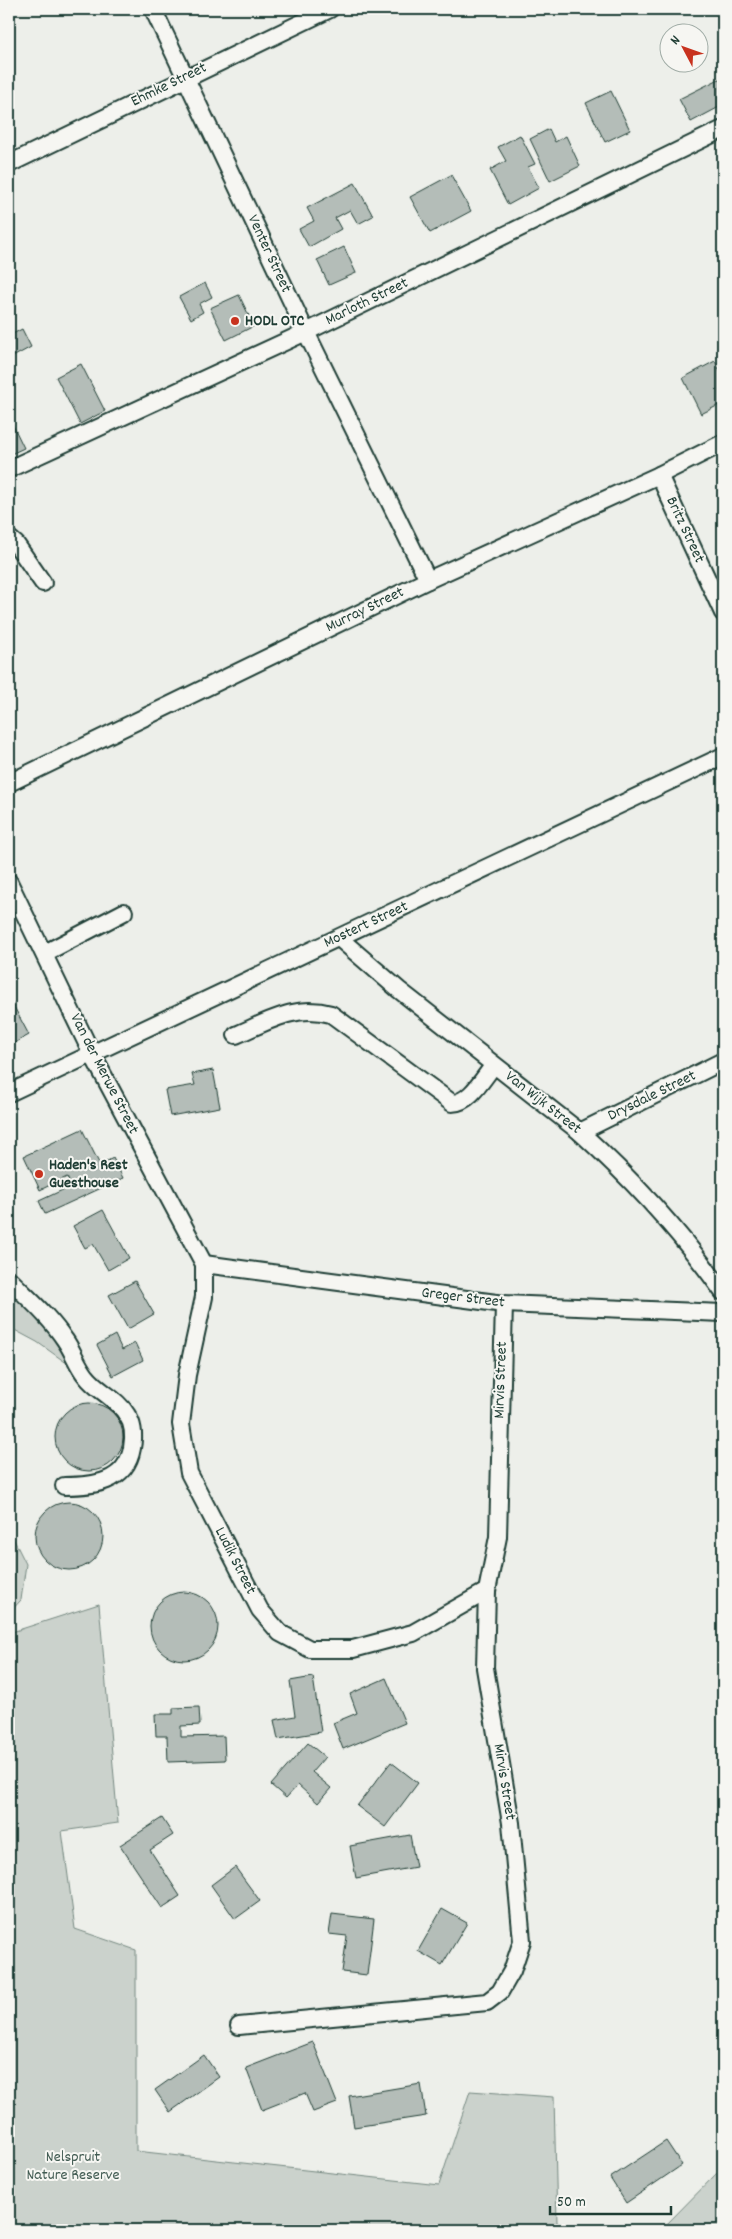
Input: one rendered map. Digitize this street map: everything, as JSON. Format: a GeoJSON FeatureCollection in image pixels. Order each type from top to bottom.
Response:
{"type":"FeatureCollection","features":[{"type":"Feature","properties":{"kind":"street","name":"Venter Street"},"geometry":{"type":"LineString","coordinates":[[153,9],[306,332],[428,580]]}},
{"type":"Feature","properties":{"kind":"street","name":"Ehmke Street"},"geometry":{"type":"LineString","coordinates":[[9,164],[330,9]]}},
{"type":"Feature","properties":{"kind":"street","name":"Marloth Street"},"geometry":{"type":"LineString","coordinates":[[9,469],[306,332],[723,129]]}},
{"type":"Feature","properties":{"kind":"street","name":"Murray Street"},"geometry":{"type":"LineString","coordinates":[[9,783],[428,580],[659,475],[723,443]]}},
{"type":"Feature","properties":{"kind":"street","name":"Britz Street"},"geometry":{"type":"LineString","coordinates":[[659,475],[723,613]]}},
{"type":"Feature","properties":{"kind":"street"},"geometry":{"type":"LineString","coordinates":[[9,538],[16,544],[43,583]]}},
{"type":"Feature","properties":{"kind":"street","name":"Mostert Street"},"geometry":{"type":"LineString","coordinates":[[9,1093],[92,1052],[339,938],[723,756]]}},
{"type":"Feature","properties":{"kind":"street","name":"Van der Merwe Street"},"geometry":{"type":"LineString","coordinates":[[9,882],[92,1052],[204,1264]]}},
{"type":"Feature","properties":{"kind":"street"},"geometry":{"type":"LineString","coordinates":[[45,953],[124,912]]}},
{"type":"Feature","properties":{"kind":"street","name":"Van Wijk Street"},"geometry":{"type":"LineString","coordinates":[[339,938],[399,990],[580,1132],[607,1156],[695,1252],[723,1292]]}},
{"type":"Feature","properties":{"kind":"street"},"geometry":{"type":"LineString","coordinates":[[236,1035],[289,1012],[314,1009],[331,1014],[452,1103],[460,1103],[467,1098],[494,1065]]}},
{"type":"Feature","properties":{"kind":"street","name":"Drysdale Street"},"geometry":{"type":"LineString","coordinates":[[580,1132],[723,1061]]}},
{"type":"Feature","properties":{"kind":"street","name":"Greger Street"},"geometry":{"type":"LineString","coordinates":[[204,1264],[504,1304],[723,1314]]}},
{"type":"Feature","properties":{"kind":"street","name":"Ludik Street"},"geometry":{"type":"LineString","coordinates":[[204,1264],[204,1297],[187,1375],[181,1424],[189,1473],[260,1610],[280,1633],[310,1649],[353,1649],[413,1633],[488,1590]]}},
{"type":"Feature","properties":{"kind":"street"},"geometry":{"type":"LineString","coordinates":[[9,1278],[53,1322],[85,1376],[122,1408],[131,1421],[134,1438],[128,1464],[120,1473],[102,1482],[85,1486],[64,1486]]}},
{"type":"Feature","properties":{"kind":"street","name":"Mirvis Street"},"geometry":{"type":"LineString","coordinates":[[239,2026],[487,2002],[500,1992],[512,1971],[522,1941],[511,1823],[485,1668],[488,1590],[498,1537],[504,1304]]}},
{"type":"Feature","properties":{"kind":"green space"},"geometry":{"type":"Polygon","coordinates":[[[9,1291],[66,1341],[85,1376],[37,1342],[9,1327],[9,1291]]]}},
{"type":"Feature","properties":{"kind":"green space"},"geometry":{"type":"Polygon","coordinates":[[[9,1530],[26,1564],[21,1600],[9,1613],[9,1530]]]}},
{"type":"Feature","properties":{"kind":"green space","name":"Nelspruit Nature Reserve"},"geometry":{"type":"Polygon","coordinates":[[[99,1604],[118,1823],[62,1831],[75,1929],[136,1950],[136,2151],[439,2185],[470,2091],[554,2097],[557,2223],[607,2230],[9,2230],[9,1633],[99,1604]]]}},
{"type":"Feature","properties":{"kind":"green space"},"geometry":{"type":"Polygon","coordinates":[[[723,2167],[723,2230],[661,2230],[723,2167]]]}},
{"type":"Feature","properties":{"kind":"building"},"geometry":{"type":"Polygon","coordinates":[[[723,77],[723,105],[691,122],[679,99],[723,77]]]}},
{"type":"Feature","properties":{"kind":"building"},"geometry":{"type":"Polygon","coordinates":[[[611,91],[630,130],[605,142],[586,103],[611,91]]]}},
{"type":"Feature","properties":{"kind":"building"},"geometry":{"type":"Polygon","coordinates":[[[549,129],[555,142],[566,136],[580,166],[550,181],[530,139],[549,129]]]}},
{"type":"Feature","properties":{"kind":"building"},"geometry":{"type":"Polygon","coordinates":[[[520,135],[535,164],[528,167],[539,188],[508,205],[490,170],[506,161],[498,147],[520,135]]]}},
{"type":"Feature","properties":{"kind":"building"},"geometry":{"type":"Polygon","coordinates":[[[451,175],[471,211],[430,233],[410,197],[451,175]]]}},
{"type":"Feature","properties":{"kind":"building"},"geometry":{"type":"Polygon","coordinates":[[[355,183],[373,216],[358,224],[350,210],[335,218],[341,229],[309,247],[299,229],[314,221],[307,208],[355,183]]]}},
{"type":"Feature","properties":{"kind":"building"},"geometry":{"type":"Polygon","coordinates":[[[344,247],[356,273],[329,285],[317,260],[344,247]]]}},
{"type":"Feature","properties":{"kind":"building"},"geometry":{"type":"Polygon","coordinates":[[[205,283],[212,297],[199,304],[203,312],[191,319],[179,297],[205,283]]]}},
{"type":"Feature","properties":{"kind":"building"},"geometry":{"type":"Polygon","coordinates":[[[239,295],[254,326],[226,340],[210,308],[239,295]]]}},
{"type":"Feature","properties":{"kind":"building"},"geometry":{"type":"Polygon","coordinates":[[[22,329],[31,347],[9,359],[9,336],[22,329]]]}},
{"type":"Feature","properties":{"kind":"building"},"geometry":{"type":"Polygon","coordinates":[[[715,361],[723,377],[723,403],[701,414],[683,378],[715,361]]]}},
{"type":"Feature","properties":{"kind":"building"},"geometry":{"type":"Polygon","coordinates":[[[81,364],[105,411],[80,424],[56,377],[81,364]]]}},
{"type":"Feature","properties":{"kind":"building"},"geometry":{"type":"Polygon","coordinates":[[[9,417],[24,448],[9,455],[9,417]]]}},
{"type":"Feature","properties":{"kind":"building"},"geometry":{"type":"Polygon","coordinates":[[[12,1003],[29,1035],[9,1046],[9,1005],[12,1003]]]}},
{"type":"Feature","properties":{"kind":"building"},"geometry":{"type":"Polygon","coordinates":[[[213,1070],[220,1107],[170,1116],[165,1090],[195,1085],[192,1074],[213,1070]]]}},
{"type":"Feature","properties":{"kind":"building"},"geometry":{"type":"Polygon","coordinates":[[[82,1129],[100,1165],[113,1158],[123,1178],[45,1214],[39,1201],[71,1186],[67,1177],[40,1190],[24,1156],[82,1129]]]}},
{"type":"Feature","properties":{"kind":"building"},"geometry":{"type":"Polygon","coordinates":[[[103,1210],[129,1258],[108,1270],[93,1244],[85,1248],[73,1226],[103,1210]]]}},
{"type":"Feature","properties":{"kind":"building"},"geometry":{"type":"Polygon","coordinates":[[[135,1281],[154,1314],[128,1329],[109,1295],[135,1281]]]}},
{"type":"Feature","properties":{"kind":"building"},"geometry":{"type":"Polygon","coordinates":[[[115,1335],[122,1350],[135,1343],[143,1360],[113,1376],[97,1345],[115,1335]]]}},
{"type":"Feature","properties":{"kind":"building"},"geometry":{"type":"Polygon","coordinates":[[[82,1403],[96,1403],[108,1408],[118,1418],[123,1430],[123,1444],[118,1456],[108,1466],[96,1471],[82,1471],[70,1466],[60,1456],[55,1444],[55,1430],[60,1418],[70,1408],[82,1403]]]}},
{"type":"Feature","properties":{"kind":"building"},"geometry":{"type":"Polygon","coordinates":[[[62,1502],[76,1502],[88,1507],[98,1517],[103,1529],[103,1543],[98,1555],[88,1565],[76,1570],[62,1570],[50,1565],[40,1555],[35,1543],[35,1529],[40,1517],[50,1507],[62,1502]]]}},
{"type":"Feature","properties":{"kind":"building"},"geometry":{"type":"Polygon","coordinates":[[[177,1592],[191,1592],[203,1597],[213,1607],[218,1619],[218,1633],[213,1645],[203,1655],[191,1660],[177,1660],[165,1655],[155,1645],[150,1633],[150,1619],[155,1607],[165,1597],[177,1592]]]}},
{"type":"Feature","properties":{"kind":"building"},"geometry":{"type":"Polygon","coordinates":[[[313,1677],[321,1732],[278,1739],[274,1720],[295,1716],[290,1681],[313,1677]]]}},
{"type":"Feature","properties":{"kind":"building"},"geometry":{"type":"Polygon","coordinates":[[[386,1678],[405,1723],[343,1749],[333,1723],[357,1713],[350,1694],[386,1678]]]}},
{"type":"Feature","properties":{"kind":"building"},"geometry":{"type":"Polygon","coordinates":[[[199,1707],[200,1725],[181,1726],[181,1737],[224,1736],[225,1760],[168,1762],[167,1736],[156,1736],[155,1714],[173,1714],[173,1708],[199,1707]]]}},
{"type":"Feature","properties":{"kind":"building"},"geometry":{"type":"Polygon","coordinates":[[[308,1743],[325,1757],[312,1772],[331,1788],[318,1803],[298,1785],[286,1798],[271,1785],[308,1743]]]}},
{"type":"Feature","properties":{"kind":"building"},"geometry":{"type":"Polygon","coordinates":[[[391,1762],[418,1783],[385,1827],[357,1806],[391,1762]]]}},
{"type":"Feature","properties":{"kind":"building"},"geometry":{"type":"Polygon","coordinates":[[[162,1818],[173,1835],[150,1850],[180,1896],[162,1908],[120,1845],[162,1818]]]}},
{"type":"Feature","properties":{"kind":"building"},"geometry":{"type":"Polygon","coordinates":[[[410,1835],[416,1867],[356,1878],[350,1846],[410,1835]]]}},
{"type":"Feature","properties":{"kind":"building"},"geometry":{"type":"Polygon","coordinates":[[[235,1867],[260,1901],[235,1919],[211,1885],[235,1867]]]}},
{"type":"Feature","properties":{"kind":"building"},"geometry":{"type":"Polygon","coordinates":[[[442,1909],[467,1923],[442,1965],[418,1951],[442,1909]]]}},
{"type":"Feature","properties":{"kind":"building"},"geometry":{"type":"Polygon","coordinates":[[[332,1914],[374,1919],[367,1975],[342,1972],[347,1936],[329,1934],[332,1914]]]}},
{"type":"Feature","properties":{"kind":"building"},"geometry":{"type":"Polygon","coordinates":[[[313,2042],[337,2103],[313,2112],[305,2093],[262,2110],[246,2068],[313,2042]]]}},
{"type":"Feature","properties":{"kind":"building"},"geometry":{"type":"Polygon","coordinates":[[[204,2055],[219,2077],[170,2112],[155,2090],[204,2055]]]}},
{"type":"Feature","properties":{"kind":"building"},"geometry":{"type":"Polygon","coordinates":[[[421,2084],[426,2116],[354,2127],[349,2096],[421,2084]]]}},
{"type":"Feature","properties":{"kind":"building"},"geometry":{"type":"Polygon","coordinates":[[[666,2141],[682,2165],[626,2203],[610,2178],[666,2141]]]}},
{"type":"Feature","properties":{"kind":"place","name":"HODL OTC"},"geometry":{"type":"Point","coordinates":[235,321]}},
{"type":"Feature","properties":{"kind":"place","name":"Haden's Rest Guesthouse"},"geometry":{"type":"Point","coordinates":[39,1174]}}]}
